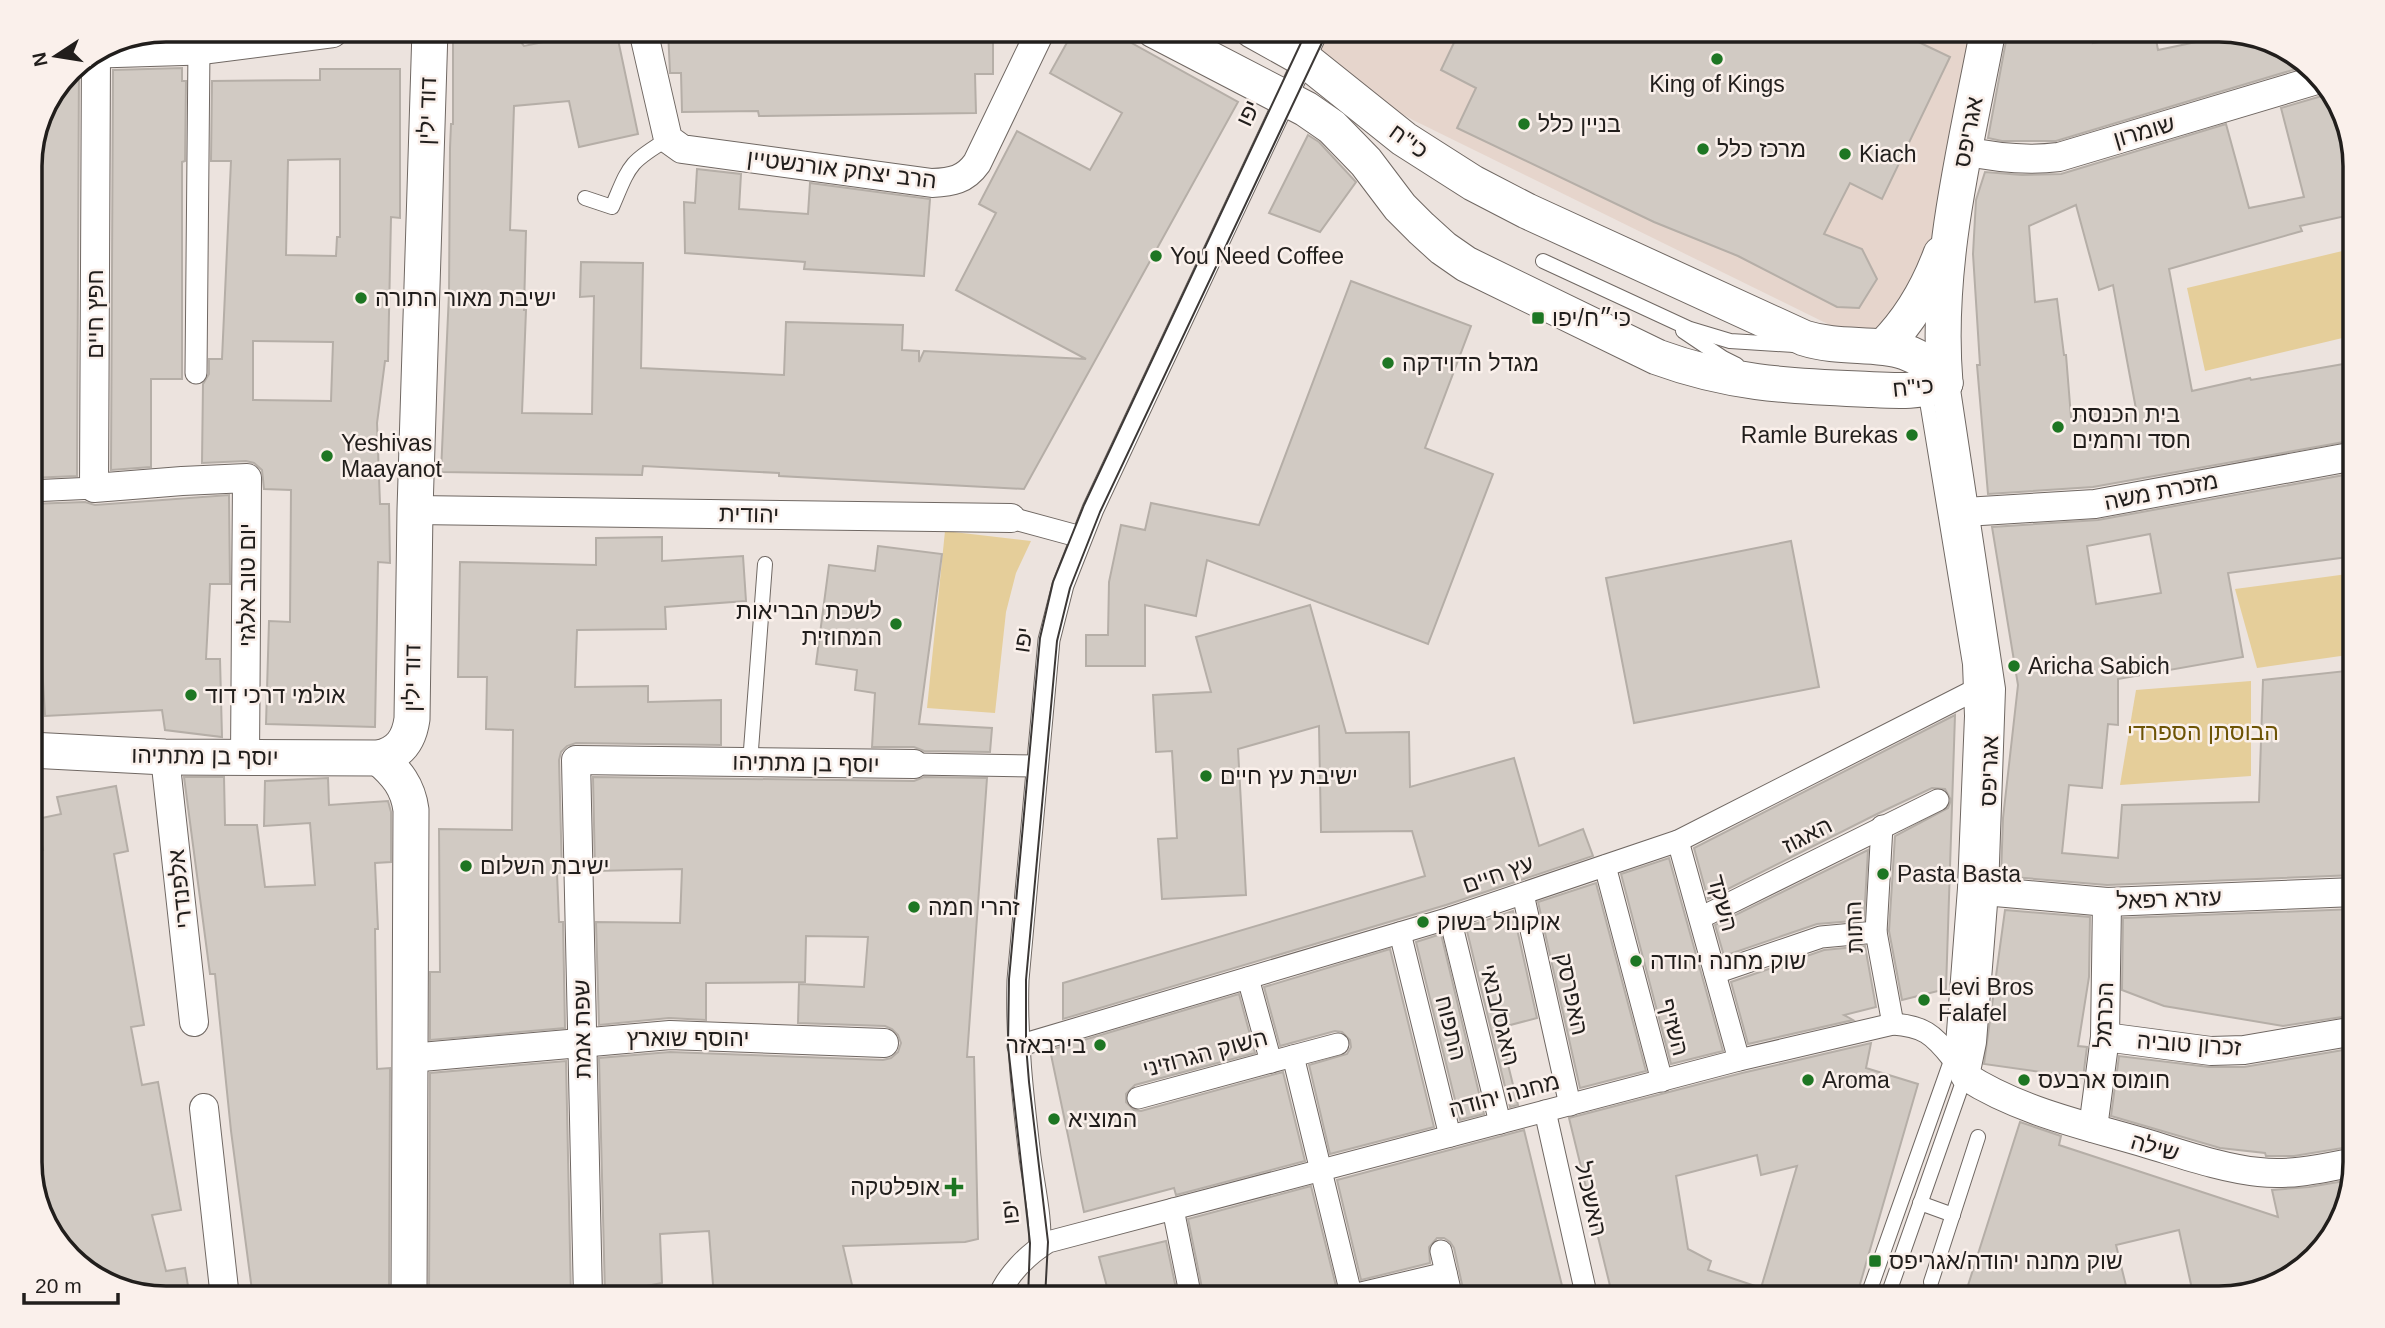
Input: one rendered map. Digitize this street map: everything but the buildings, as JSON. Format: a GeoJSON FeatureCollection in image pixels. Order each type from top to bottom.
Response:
{"type":"FeatureCollection","features":[{"type":"Feature","properties":{"kind":"street"},"geometry":{"type":"LineString","coordinates":[[122,50],[200,47],[234,42]]}},
{"type":"Feature","properties":{"kind":"street","name":"דוד ילין"},"geometry":{"type":"LineString","coordinates":[[379,758],[390,755],[407,740],[412,719],[415,510],[430,42]]}},
{"type":"Feature","properties":{"kind":"street"},"geometry":{"type":"LineString","coordinates":[[646,42],[668,139]]}},
{"type":"Feature","properties":{"kind":"street","name":"הרב יצחק אורנשטיין"},"geometry":{"type":"LineString","coordinates":[[668,139],[682,149],[912,182],[957,180],[971,172],[977,163],[1035,42]]}},
{"type":"Feature","properties":{"kind":"street","name":"כי\"ח"},"geometry":{"type":"LineString","coordinates":[[1177,42],[1285,97],[1332,127],[1366,162],[1414,221],[1443,248],[1466,264],[1669,362],[1738,381],[1797,387],[1901,391],[1935,386],[1925,361],[1910,353],[1884,346],[1844,346],[1817,342],[1795,334],[1527,211],[1473,183],[1404,139],[1311,44]]}},
{"type":"Feature","properties":{"kind":"street","name":"אגריפס"},"geometry":{"type":"LineString","coordinates":[[1958,1067],[1972,1042],[1984,891],[1991,689],[1965,512],[1935,386],[1944,337],[1949,233],[1986,42]]}},
{"type":"Feature","properties":{"kind":"street","name":"יפו"},"geometry":{"type":"LineString","coordinates":[[1003,1286],[1030,1253],[1039,1248],[1018,1046],[1018,980],[1049,640],[1063,585],[1081,537],[1311,44]]}},
{"type":"Feature","properties":{"kind":"street"},"geometry":{"type":"LineString","coordinates":[[196,373],[200,47]]}},
{"type":"Feature","properties":{"kind":"street","name":"חפץ חיים"},"geometry":{"type":"LineString","coordinates":[[94,488],[98,62]]}},
{"type":"Feature","properties":{"kind":"street","name":"שומרון"},"geometry":{"type":"LineString","coordinates":[[1965,151],[2009,159],[2059,157],[2310,82]]}},
{"type":"Feature","properties":{"kind":"street","name":"אגריפס"},"geometry":{"type":"LineString","coordinates":[[1884,346],[1899,331],[1920,299],[1949,233]]}},
{"type":"Feature","properties":{"kind":"street","name":"מזכרת משה"},"geometry":{"type":"LineString","coordinates":[[1965,512],[2095,504],[2343,458]]}},
{"type":"Feature","properties":{"kind":"street","name":"יום טוב אלגזי"},"geometry":{"type":"LineString","coordinates":[[94,488],[247,478],[245,757]]}},
{"type":"Feature","properties":{"kind":"street"},"geometry":{"type":"LineString","coordinates":[[42,490],[94,488]]}},
{"type":"Feature","properties":{"kind":"street","name":"יהודית"},"geometry":{"type":"LineString","coordinates":[[415,510],[1011,518],[1081,537]]}},
{"type":"Feature","properties":{"kind":"street","name":"עץ חיים"},"geometry":{"type":"LineString","coordinates":[[1018,1046],[1450,918],[1678,841],[1971,692]]}},
{"type":"Feature","properties":{"kind":"street","name":"יוסף בן מתתיהו"},"geometry":{"type":"LineString","coordinates":[[42,751],[165,757],[379,758]]}},
{"type":"Feature","properties":{"kind":"street","name":"אלפנדרי"},"geometry":{"type":"LineString","coordinates":[[165,757],[194,1022]]}},
{"type":"Feature","properties":{"kind":"street"},"geometry":{"type":"LineString","coordinates":[[379,758],[399,776],[405,786],[411,810],[409,1286]]}},
{"type":"Feature","properties":{"kind":"street","name":"יוסף בן מתתיהו"},"geometry":{"type":"LineString","coordinates":[[576,760],[1037,766]]}},
{"type":"Feature","properties":{"kind":"street","name":"שפת אמת"},"geometry":{"type":"LineString","coordinates":[[576,760],[588,1286]]}},
{"type":"Feature","properties":{"kind":"street","name":"האגוז"},"geometry":{"type":"LineString","coordinates":[[1700,918],[1938,800]]}},
{"type":"Feature","properties":{"kind":"street","name":"התות"},"geometry":{"type":"LineString","coordinates":[[1882,826],[1876,932],[1893,1024]]}},
{"type":"Feature","properties":{"kind":"street","name":"השקד"},"geometry":{"type":"LineString","coordinates":[[1678,841],[1739,1060]]}},
{"type":"Feature","properties":{"kind":"street","name":"השזיף"},"geometry":{"type":"LineString","coordinates":[[1605,866],[1662,1080]]}},
{"type":"Feature","properties":{"kind":"street","name":"עזרא רפאל"},"geometry":{"type":"LineString","coordinates":[[1984,891],[2106,902],[2343,892]]}},
{"type":"Feature","properties":{"kind":"street","name":"האפרסק"},"geometry":{"type":"LineString","coordinates":[[1523,894],[1570,1105]]}},
{"type":"Feature","properties":{"kind":"street","name":"הכרמל"},"geometry":{"type":"LineString","coordinates":[[2093,1128],[2105,1037],[2106,902]]}},
{"type":"Feature","properties":{"kind":"street","name":"האגס/בנאי"},"geometry":{"type":"LineString","coordinates":[[1450,918],[1500,1123]]}},
{"type":"Feature","properties":{"kind":"street"},"geometry":{"type":"LineString","coordinates":[[1715,973],[1821,937],[1876,932]]}},
{"type":"Feature","properties":{"kind":"street","name":"התפוח"},"geometry":{"type":"LineString","coordinates":[[1400,933],[1450,1136]]}},
{"type":"Feature","properties":{"kind":"street"},"geometry":{"type":"LineString","coordinates":[[1248,978],[1270,1062]]}},
{"type":"Feature","properties":{"kind":"street","name":"מחנה יהודה"},"geometry":{"type":"LineString","coordinates":[[1039,1248],[1048,1242],[1662,1080],[1893,1024],[1913,1025],[1925,1031],[1937,1040],[1958,1067]]}},
{"type":"Feature","properties":{"kind":"street","name":"זכרון טוביה"},"geometry":{"type":"LineString","coordinates":[[2105,1037],[2211,1051],[2244,1050],[2343,1033]]}},
{"type":"Feature","properties":{"kind":"street","name":"יהוסף שוארץ"},"geometry":{"type":"LineString","coordinates":[[410,1058],[670,1035],[884,1043]]}},
{"type":"Feature","properties":{"kind":"street"},"geometry":{"type":"LineString","coordinates":[[1293,1056],[1338,1044]]}},
{"type":"Feature","properties":{"kind":"street","name":"השוק הגרוזיני"},"geometry":{"type":"LineString","coordinates":[[1138,1098],[1293,1056],[1323,1170],[1346,1286]]}},
{"type":"Feature","properties":{"kind":"street","name":"שילה"},"geometry":{"type":"LineString","coordinates":[[1958,1067],[2009,1100],[2197,1159],[2258,1172],[2282,1173],[2343,1164]]}},
{"type":"Feature","properties":{"kind":"street"},"geometry":{"type":"LineString","coordinates":[[204,1108],[224,1286]]}},
{"type":"Feature","properties":{"kind":"street","name":"האשכול"},"geometry":{"type":"LineString","coordinates":[[1545,1111],[1584,1286]]}},
{"type":"Feature","properties":{"kind":"street"},"geometry":{"type":"LineString","coordinates":[[1172,1209],[1188,1286]]}},
{"type":"Feature","properties":{"kind":"street"},"geometry":{"type":"LineString","coordinates":[[1441,1251],[1449,1286]]}},
{"type":"Feature","properties":{"kind":"street"},"geometry":{"type":"LineString","coordinates":[[1393,1286],[1446,1273]]}},
{"type":"Feature","properties":{"kind":"lane"},"geometry":{"type":"LineString","coordinates":[[585,198],[612,207],[629,167],[639,156],[668,139]]}},
{"type":"Feature","properties":{"kind":"lane"},"geometry":{"type":"LineString","coordinates":[[1543,261],[1690,330],[1730,341],[1844,346]]}},
{"type":"Feature","properties":{"kind":"lane"},"geometry":{"type":"LineString","coordinates":[[1672,321],[1723,358],[1746,370],[1797,387]]}},
{"type":"Feature","properties":{"kind":"lane","name":"אגריפס"},"geometry":{"type":"LineString","coordinates":[[1891,1286],[1920,1203],[1958,1067],[1971,692],[1970,664],[1935,386]]}},
{"type":"Feature","properties":{"kind":"lane"},"geometry":{"type":"LineString","coordinates":[[750,763],[765,564]]}},
{"type":"Feature","properties":{"kind":"lane","name":"אגריפס"},"geometry":{"type":"LineString","coordinates":[[1872,1286],[1958,1067]]}},
{"type":"Feature","properties":{"kind":"lane"},"geometry":{"type":"LineString","coordinates":[[1931,1283],[1978,1137]]}},
{"type":"Feature","properties":{"kind":"lane"},"geometry":{"type":"LineString","coordinates":[[1920,1203],[1953,1215]]}},
{"type":"Feature","properties":{"kind":"shaded area","name":"מרכז כלל"},"geometry":{"type":"Polygon","coordinates":[[[1316,42],[1986,42],[1949,234],[1899,331],[1848,334],[1413,120],[1311,64],[1316,42]]]}},
{"type":"Feature","properties":{"kind":"green space"},"geometry":{"type":"Polygon","coordinates":[[[2343,251],[2343,338],[2205,371],[2187,288],[2343,251]]]}},
{"type":"Feature","properties":{"kind":"green space"},"geometry":{"type":"Polygon","coordinates":[[[945,531],[1031,541],[1016,573],[1006,612],[995,713],[927,708],[945,531]]]}},
{"type":"Feature","properties":{"kind":"green space"},"geometry":{"type":"Polygon","coordinates":[[[2343,575],[2343,656],[2257,668],[2235,589],[2343,575]]]}},
{"type":"Feature","properties":{"kind":"green space","name":"הבוסתן הספרדי"},"geometry":{"type":"Polygon","coordinates":[[[2251,681],[2251,776],[2120,785],[2136,690],[2251,681]]]}},
{"type":"Feature","properties":{"kind":"tram line"},"geometry":{"type":"LineString","coordinates":[[1028,1286],[1030,1243],[1008,1046],[1009,979],[1040,638],[1053,582],[1084,505],[1301,42]]}},
{"type":"Feature","properties":{"kind":"tram line"},"geometry":{"type":"LineString","coordinates":[[1046,1286],[1048,1242],[1029,1082],[1026,980],[1057,641],[1070,588],[1100,512],[1322,42]]}},
{"type":"Feature","properties":{"kind":"place","name":"King of Kings"},"geometry":{"type":"Point","coordinates":[1717,59]}},
{"type":"Feature","properties":{"kind":"place","name":"בניין כלל"},"geometry":{"type":"Point","coordinates":[1524,124]}},
{"type":"Feature","properties":{"kind":"place","name":"מרכז כלל"},"geometry":{"type":"Point","coordinates":[1703,149]}},
{"type":"Feature","properties":{"kind":"place","name":"Kiach"},"geometry":{"type":"Point","coordinates":[1845,154]}},
{"type":"Feature","properties":{"kind":"place","name":"You Need Coffee"},"geometry":{"type":"Point","coordinates":[1156,256]}},
{"type":"Feature","properties":{"kind":"place","name":"ישיבת מאור התורה"},"geometry":{"type":"Point","coordinates":[361,298]}},
{"type":"Feature","properties":{"kind":"place","name":"כי״ח/יפו"},"geometry":{"type":"Point","coordinates":[1538,318]}},
{"type":"Feature","properties":{"kind":"place","name":"מגדל הדוידקה"},"geometry":{"type":"Point","coordinates":[1388,363]}},
{"type":"Feature","properties":{"kind":"place","name":"בית הכנסת חסד ורחמים"},"geometry":{"type":"Point","coordinates":[2058,427]}},
{"type":"Feature","properties":{"kind":"place","name":"Ramle Burekas"},"geometry":{"type":"Point","coordinates":[1912,435]}},
{"type":"Feature","properties":{"kind":"place","name":"Yeshivas Maayanot"},"geometry":{"type":"Point","coordinates":[327,456]}},
{"type":"Feature","properties":{"kind":"place","name":"לשכת הבריאות המחוזית"},"geometry":{"type":"Point","coordinates":[896,624]}},
{"type":"Feature","properties":{"kind":"place","name":"Aricha Sabich"},"geometry":{"type":"Point","coordinates":[2014,666]}},
{"type":"Feature","properties":{"kind":"place","name":"אולמי דרכי דוד"},"geometry":{"type":"Point","coordinates":[191,695]}},
{"type":"Feature","properties":{"kind":"place","name":"ישיבת עץ חיים"},"geometry":{"type":"Point","coordinates":[1206,776]}},
{"type":"Feature","properties":{"kind":"place","name":"ישיבת השלום"},"geometry":{"type":"Point","coordinates":[466,866]}},
{"type":"Feature","properties":{"kind":"place","name":"Pasta Basta"},"geometry":{"type":"Point","coordinates":[1883,874]}},
{"type":"Feature","properties":{"kind":"place","name":"זהרי חמה"},"geometry":{"type":"Point","coordinates":[914,907]}},
{"type":"Feature","properties":{"kind":"place","name":"אוקונול בשוק"},"geometry":{"type":"Point","coordinates":[1423,922]}},
{"type":"Feature","properties":{"kind":"place","name":"שוק מחנה יהודה"},"geometry":{"type":"Point","coordinates":[1636,961]}},
{"type":"Feature","properties":{"kind":"place","name":"Levi Bros Falafel"},"geometry":{"type":"Point","coordinates":[1924,1000]}},
{"type":"Feature","properties":{"kind":"place","name":"בירבאזר"},"geometry":{"type":"Point","coordinates":[1100,1045]}},
{"type":"Feature","properties":{"kind":"place","name":"Aroma"},"geometry":{"type":"Point","coordinates":[1808,1080]}},
{"type":"Feature","properties":{"kind":"place","name":"חומוס ארבעס"},"geometry":{"type":"Point","coordinates":[2024,1080]}},
{"type":"Feature","properties":{"kind":"place","name":"המוציא"},"geometry":{"type":"Point","coordinates":[1054,1119]}},
{"type":"Feature","properties":{"kind":"place","name":"אופלטקה"},"geometry":{"type":"Point","coordinates":[954,1187]}},
{"type":"Feature","properties":{"kind":"place","name":"שוק מחנה יהודה/אגריפס"},"geometry":{"type":"Point","coordinates":[1875,1261]}}]}
